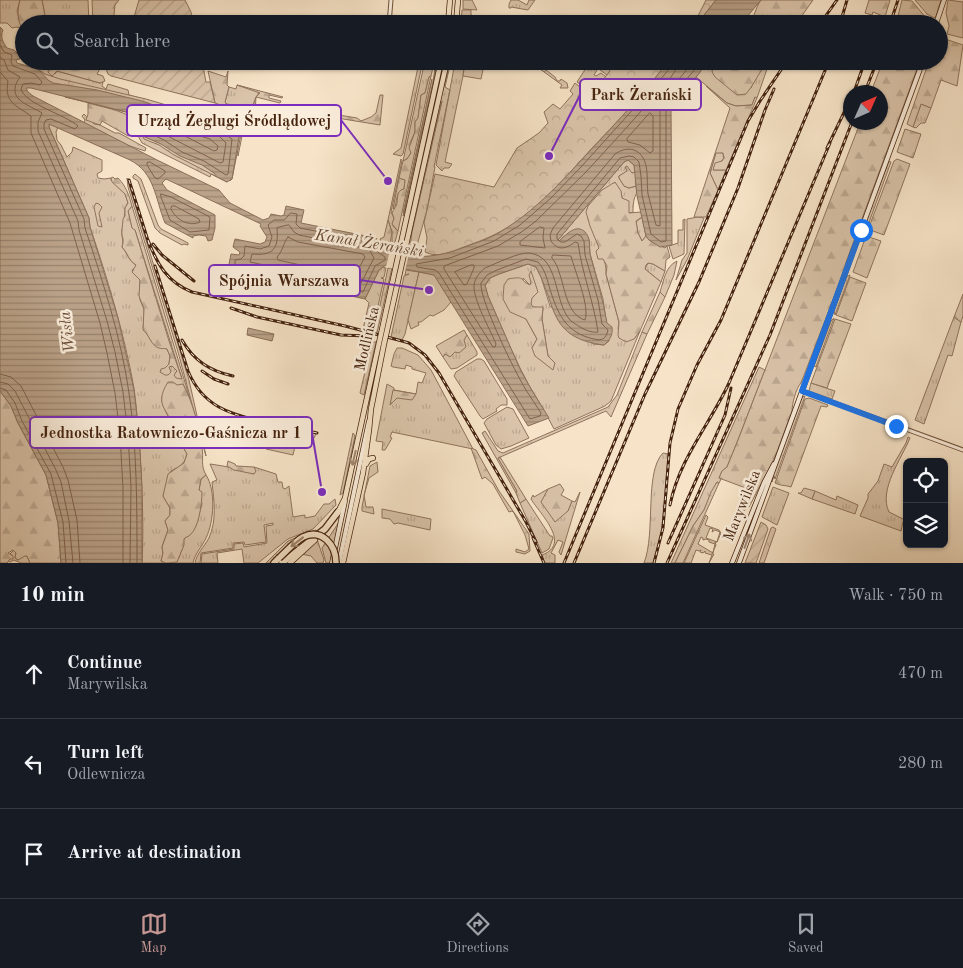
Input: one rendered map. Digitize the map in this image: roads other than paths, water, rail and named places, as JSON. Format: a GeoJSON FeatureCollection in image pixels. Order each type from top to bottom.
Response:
{"type":"FeatureCollection","features":[{"type":"Feature","properties":{"kind":"highway"},"geometry":{"type":"LineString","coordinates":[[274,563],[325,529],[338,512]]}},
{"type":"Feature","properties":{"kind":"highway"},"geometry":{"type":"LineString","coordinates":[[281,560],[300,539],[314,535],[322,537],[331,543],[338,563]]}},
{"type":"Feature","properties":{"kind":"main road"},"geometry":{"type":"LineString","coordinates":[[449,15],[450,0]]}},
{"type":"Feature","properties":{"kind":"main road"},"geometry":{"type":"LineString","coordinates":[[457,15],[458,0]]}},
{"type":"Feature","properties":{"kind":"main road"},"geometry":{"type":"LineString","coordinates":[[939,15],[944,0]]}},
{"type":"Feature","properties":{"kind":"main road","name":"Modlińska"},"geometry":{"type":"LineString","coordinates":[[338,563],[369,419],[383,335],[439,70]]}},
{"type":"Feature","properties":{"kind":"main road","name":"Modlińska"},"geometry":{"type":"LineString","coordinates":[[401,253],[445,70]]}},
{"type":"Feature","properties":{"kind":"main road","name":"Marywilska"},"geometry":{"type":"LineString","coordinates":[[739,563],[920,70]]}},
{"type":"Feature","properties":{"kind":"main road","name":"Modlińska"},"geometry":{"type":"LineString","coordinates":[[332,563],[345,498],[382,344]]}},
{"type":"Feature","properties":{"kind":"main road"},"geometry":{"type":"LineString","coordinates":[[344,563],[363,473],[369,419]]}},
{"type":"Feature","properties":{"kind":"main road"},"geometry":{"type":"LineString","coordinates":[[363,473],[367,461],[373,458]]}},
{"type":"Feature","properties":{"kind":"main road","name":"Marywilska"},"geometry":{"type":"LineString","coordinates":[[732,563],[764,482],[777,459]]}},
{"type":"Feature","properties":{"kind":"main road"},"geometry":{"type":"LineString","coordinates":[[290,563],[326,529],[345,498]]}},
{"type":"Feature","properties":{"kind":"street"},"geometry":{"type":"LineString","coordinates":[[390,15],[391,0]]}},
{"type":"Feature","properties":{"kind":"street"},"geometry":{"type":"LineString","coordinates":[[802,391],[963,450]]}},
{"type":"Feature","properties":{"kind":"water"},"geometry":{"type":"Polygon","coordinates":[[[716,0],[761,0],[748,15],[704,15],[716,0]]]}},
{"type":"Feature","properties":{"kind":"water"},"geometry":{"type":"Polygon","coordinates":[[[0,27],[3,30],[2,39],[7,48],[15,51],[15,70],[39,70],[53,83],[97,90],[142,101],[171,111],[220,121],[224,123],[229,131],[240,131],[232,179],[227,182],[202,165],[180,156],[145,137],[141,131],[141,122],[138,115],[26,88],[33,96],[219,190],[230,203],[263,220],[269,218],[271,214],[284,215],[286,206],[304,210],[301,223],[376,238],[384,250],[414,256],[444,254],[455,251],[490,238],[509,227],[564,179],[636,101],[661,70],[702,70],[671,108],[672,245],[660,247],[646,236],[637,196],[634,165],[628,160],[624,162],[558,240],[575,229],[582,230],[588,237],[590,254],[607,323],[612,327],[611,335],[604,345],[586,341],[563,328],[552,307],[536,267],[528,264],[499,274],[490,278],[485,285],[520,369],[549,418],[528,426],[434,275],[386,265],[379,270],[365,299],[228,269],[231,254],[239,255],[240,252],[233,247],[235,239],[260,244],[265,242],[267,237],[260,226],[261,224],[166,179],[162,183],[167,190],[215,215],[215,228],[212,240],[208,241],[206,236],[199,235],[193,236],[193,238],[165,223],[153,187],[145,172],[138,165],[49,124],[89,218],[90,227],[118,318],[134,390],[142,487],[142,563],[61,563],[58,523],[46,475],[11,406],[0,391],[0,27]]]}},
{"type":"Feature","properties":{"kind":"water"},"geometry":{"type":"Polygon","coordinates":[[[248,328],[274,334],[272,341],[247,335],[248,328]]]}},
{"type":"Feature","properties":{"kind":"waterway"},"geometry":{"type":"LineString","coordinates":[[653,563],[661,534],[664,508]]}},
{"type":"Feature","properties":{"kind":"railway"},"geometry":{"type":"LineString","coordinates":[[826,15],[837,0]]}},
{"type":"Feature","properties":{"kind":"railway"},"geometry":{"type":"LineString","coordinates":[[843,15],[847,0]]}},
{"type":"Feature","properties":{"kind":"railway"},"geometry":{"type":"LineString","coordinates":[[893,15],[898,0]]}},
{"type":"Feature","properties":{"kind":"railway"},"geometry":{"type":"LineString","coordinates":[[564,563],[748,121],[781,70]]}},
{"type":"Feature","properties":{"kind":"railway"},"geometry":{"type":"LineString","coordinates":[[654,563],[663,528],[670,443],[678,409],[697,365],[721,320],[825,70]]}},
{"type":"Feature","properties":{"kind":"railway"},"geometry":{"type":"LineString","coordinates":[[856,85],[862,70]]}},
{"type":"Feature","properties":{"kind":"railway"},"geometry":{"type":"LineString","coordinates":[[868,85],[874,70]]}},
{"type":"Feature","properties":{"kind":"railway"},"geometry":{"type":"LineString","coordinates":[[574,563],[645,394],[699,282],[738,188],[774,89]]}},
{"type":"Feature","properties":{"kind":"railway"},"geometry":{"type":"LineString","coordinates":[[827,148],[843,115]]}},
{"type":"Feature","properties":{"kind":"railway"},"geometry":{"type":"LineString","coordinates":[[667,563],[770,335],[849,130]]}},
{"type":"Feature","properties":{"kind":"railway"},"geometry":{"type":"LineString","coordinates":[[670,505],[680,472],[729,383],[830,143]]}},
{"type":"Feature","properties":{"kind":"railway"},"geometry":{"type":"LineString","coordinates":[[129,180],[150,247]]}},
{"type":"Feature","properties":{"kind":"railway"},"geometry":{"type":"LineString","coordinates":[[148,240],[155,257],[169,277],[183,288],[192,292],[345,326],[402,341],[409,343],[425,355],[439,373],[536,542]]}},
{"type":"Feature","properties":{"kind":"railway"},"geometry":{"type":"LineString","coordinates":[[153,244],[162,255],[194,281]]}},
{"type":"Feature","properties":{"kind":"railway"},"geometry":{"type":"LineString","coordinates":[[155,266],[188,371],[201,393],[219,407],[240,416],[317,433]]}},
{"type":"Feature","properties":{"kind":"railway"},"geometry":{"type":"LineString","coordinates":[[231,308],[257,317],[341,335],[367,336]]}},
{"type":"Feature","properties":{"kind":"railway"},"geometry":{"type":"LineString","coordinates":[[182,340],[192,354],[203,364],[233,376]]}},
{"type":"Feature","properties":{"kind":"railway"},"geometry":{"type":"LineString","coordinates":[[202,371],[214,379],[228,384]]}},
{"type":"Feature","properties":{"kind":"railway"},"geometry":{"type":"LineString","coordinates":[[668,543],[725,415],[731,388]]}},
{"type":"Feature","properties":{"kind":"railway"},"geometry":{"type":"LineString","coordinates":[[533,538],[544,563]]}},
{"type":"Feature","properties":{"kind":"place","name":"Park Żerański"},"geometry":{"type":"Point","coordinates":[549,156]}},
{"type":"Feature","properties":{"kind":"place","name":"Urząd Żeglugi Śródlądowej"},"geometry":{"type":"Point","coordinates":[388,181]}},
{"type":"Feature","properties":{"kind":"place","name":"Spójnia Warszawa"},"geometry":{"type":"Point","coordinates":[429,290]}},
{"type":"Feature","properties":{"kind":"place","name":"Jednostka Ratowniczo-Gaśnicza nr 1"},"geometry":{"type":"Point","coordinates":[322,492]}},
{"type":"Feature","properties":{"kind":"water label","name":"Kanał Żerański"},"geometry":{"type":"Point","coordinates":[369,244]}},
{"type":"Feature","properties":{"kind":"water label","name":"Wisła"},"geometry":{"type":"Point","coordinates":[68,332]}}]}
